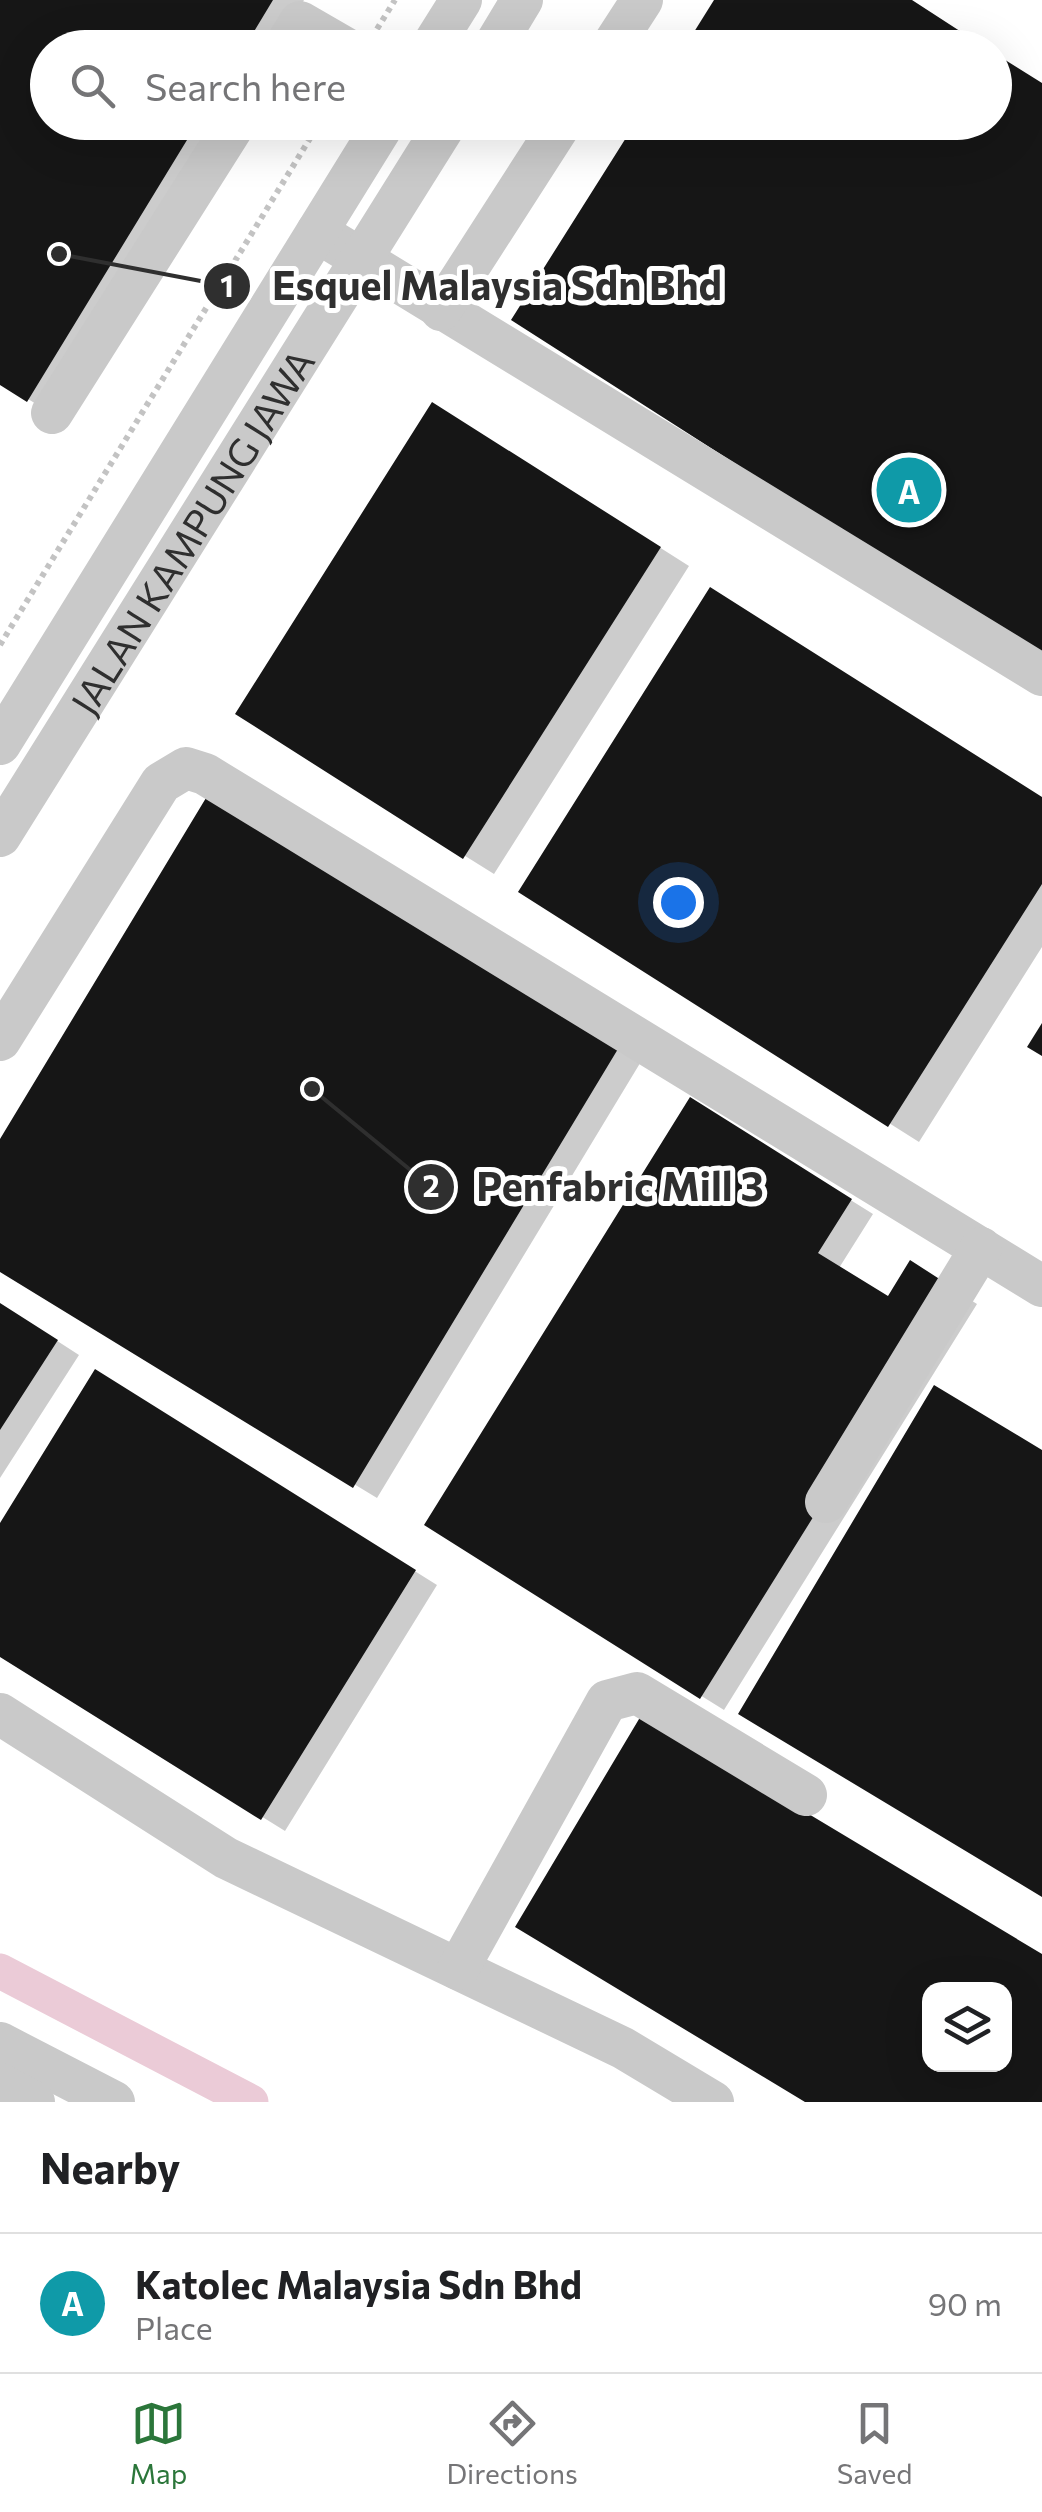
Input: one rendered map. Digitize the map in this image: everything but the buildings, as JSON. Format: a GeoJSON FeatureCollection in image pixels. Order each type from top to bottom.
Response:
{"type":"FeatureCollection","features":[{"type":"Feature","properties":{"kind":"street"},"geometry":{"type":"LineString","coordinates":[[442,30],[461,0]]}},
{"type":"Feature","properties":{"kind":"street"},"geometry":{"type":"LineString","coordinates":[[504,30],[522,0]]}},
{"type":"Feature","properties":{"kind":"street"},"geometry":{"type":"LineString","coordinates":[[623,30],[642,0]]}},
{"type":"Feature","properties":{"kind":"street"},"geometry":{"type":"LineString","coordinates":[[295,23],[322,30]]}},
{"type":"Feature","properties":{"kind":"street"},"geometry":{"type":"LineString","coordinates":[[52,413],[225,140]]}},
{"type":"Feature","properties":{"kind":"street","name":"JALAN KAMPUNG JAWA"},"geometry":{"type":"LineString","coordinates":[[7,716],[374,140]]}},
{"type":"Feature","properties":{"kind":"street","name":"JALAN KAMPUNG JAWA"},"geometry":{"type":"LineString","coordinates":[[0,836],[436,140]]}},
{"type":"Feature","properties":{"kind":"street"},"geometry":{"type":"LineString","coordinates":[[441,310],[550,140]]}},
{"type":"Feature","properties":{"kind":"street"},"geometry":{"type":"LineString","coordinates":[[317,232],[1042,675]]}},
{"type":"Feature","properties":{"kind":"street"},"geometry":{"type":"LineString","coordinates":[[7,716],[62,736]]}},
{"type":"Feature","properties":{"kind":"street"},"geometry":{"type":"LineString","coordinates":[[0,1040],[161,783],[186,768],[206,774],[1042,1286]]}},
{"type":"Feature","properties":{"kind":"street"},"geometry":{"type":"LineString","coordinates":[[826,1502],[981,1248]]}},
{"type":"Feature","properties":{"kind":"street"},"geometry":{"type":"LineString","coordinates":[[458,1969],[606,1700],[637,1693],[806,1795]]}},
{"type":"Feature","properties":{"kind":"street"},"geometry":{"type":"LineString","coordinates":[[0,1714],[226,1858],[624,2048],[713,2102]]}},
{"type":"Feature","properties":{"kind":"street"},"geometry":{"type":"LineString","coordinates":[[0,2042],[114,2102]]}},
{"type":"Feature","properties":{"kind":"street"},"geometry":{"type":"LineString","coordinates":[[0,2084],[34,2102]]}},
{"type":"Feature","properties":{"kind":"path"},"geometry":{"type":"LineString","coordinates":[[369,30],[395,0]]}},
{"type":"Feature","properties":{"kind":"path"},"geometry":{"type":"LineString","coordinates":[[0,645],[309,140]]}},
{"type":"Feature","properties":{"kind":"waterway"},"geometry":{"type":"LineString","coordinates":[[0,1971],[251,2102]]}},
{"type":"Feature","properties":{"kind":"place","name":"Esquel Malaysia Sdn Bhd"},"geometry":{"type":"Point","coordinates":[59,254]}},
{"type":"Feature","properties":{"kind":"place","name":"Katolec Malaysia Sdn Bhd"},"geometry":{"type":"Point","coordinates":[909,490]}},
{"type":"Feature","properties":{"kind":"place","name":"Penfabric Mill 3"},"geometry":{"type":"Point","coordinates":[312,1089]}}]}
